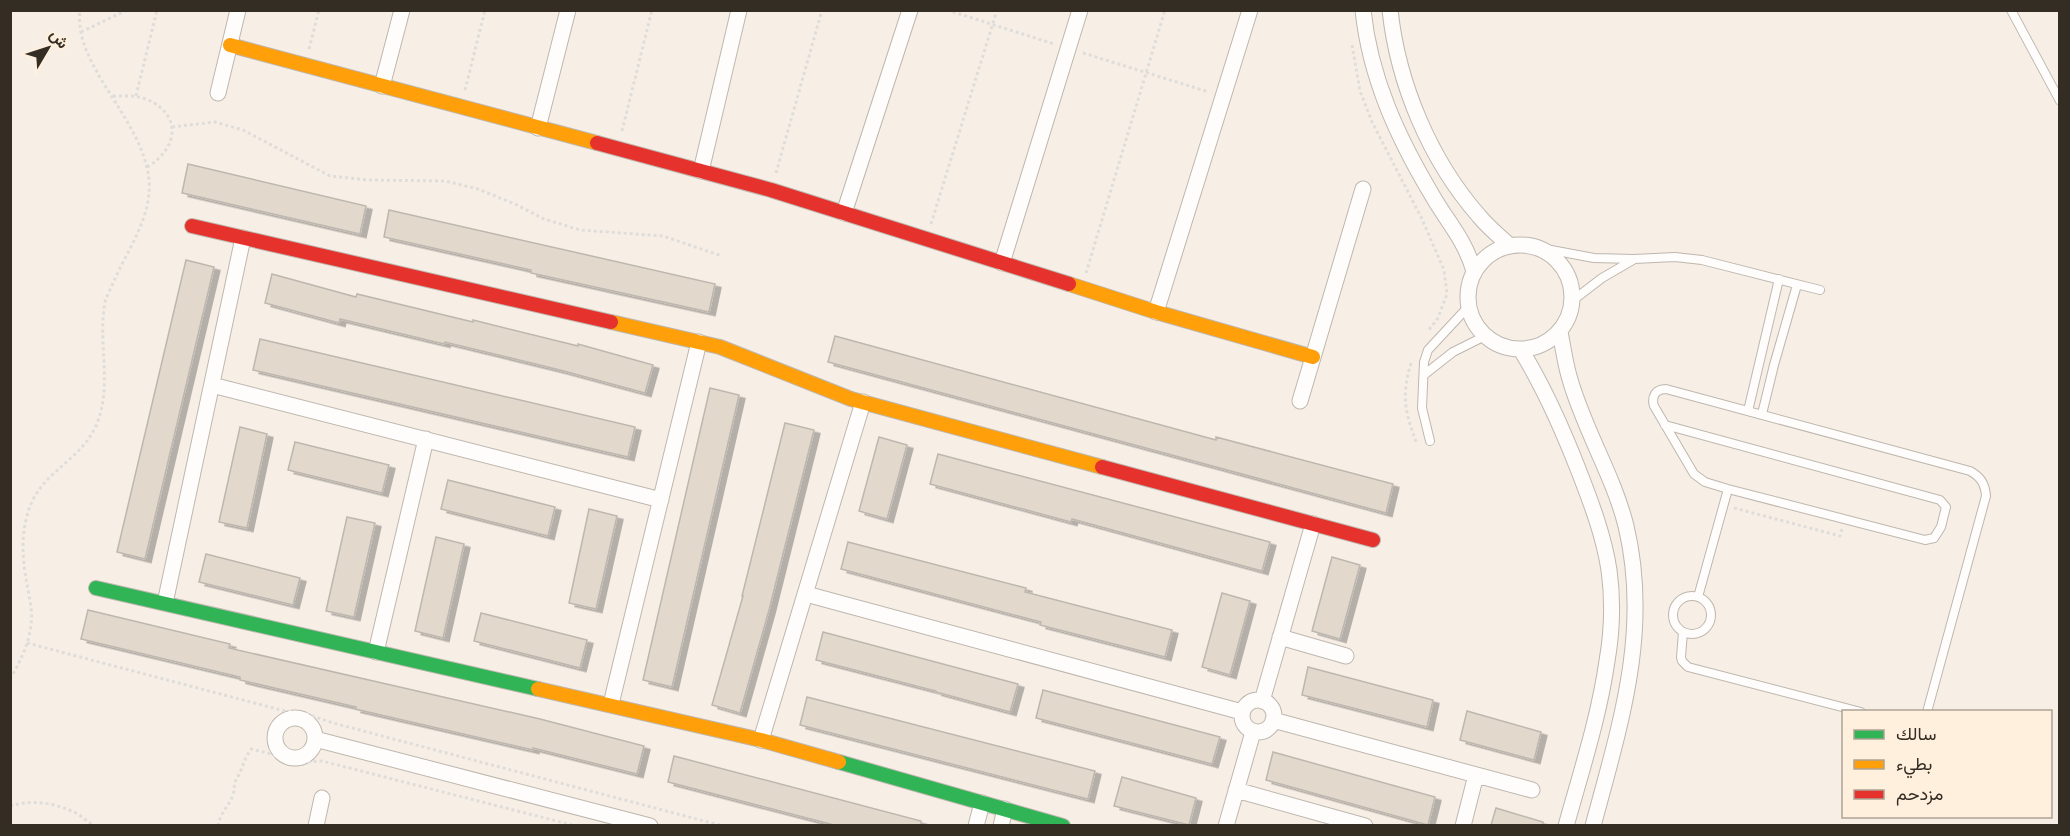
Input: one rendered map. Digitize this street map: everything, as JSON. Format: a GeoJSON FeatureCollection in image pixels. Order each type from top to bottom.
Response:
{"type":"FeatureCollection","features":[{"type":"Feature","properties":{"kind":"street"},"geometry":{"type":"LineString","coordinates":[[218,93],[238,10]]}},
{"type":"Feature","properties":{"kind":"street"},"geometry":{"type":"LineString","coordinates":[[382,86],[402,10]]}},
{"type":"Feature","properties":{"kind":"street"},"geometry":{"type":"LineString","coordinates":[[538,128],[568,10]]}},
{"type":"Feature","properties":{"kind":"street"},"geometry":{"type":"LineString","coordinates":[[701,171],[739,10]]}},
{"type":"Feature","properties":{"kind":"street"},"geometry":{"type":"LineString","coordinates":[[844,213],[910,10]]}},
{"type":"Feature","properties":{"kind":"street"},"geometry":{"type":"LineString","coordinates":[[1002,264],[1080,10]]}},
{"type":"Feature","properties":{"kind":"street"},"geometry":{"type":"LineString","coordinates":[[1156,312],[1250,10]]}},
{"type":"Feature","properties":{"kind":"street"},"geometry":{"type":"LineString","coordinates":[[1363,10],[1372,59],[1386,105],[1419,172],[1468,251],[1474,271]]}},
{"type":"Feature","properties":{"kind":"street"},"geometry":{"type":"LineString","coordinates":[[1390,10],[1398,60],[1408,92],[1436,154],[1480,218],[1509,245]]}},
{"type":"Feature","properties":{"kind":"street"},"geometry":{"type":"LineString","coordinates":[[230,45],[771,190],[1156,312],[1313,357]]}},
{"type":"Feature","properties":{"kind":"street"},"geometry":{"type":"LineString","coordinates":[[1300,401],[1363,189]]}},
{"type":"Feature","properties":{"kind":"street"},"geometry":{"type":"LineString","coordinates":[[192,226],[699,342],[759,360],[815,386],[863,402],[1373,540]]}},
{"type":"Feature","properties":{"kind":"street"},"geometry":{"type":"LineString","coordinates":[[165,603],[243,238]]}},
{"type":"Feature","properties":{"kind":"street"},"geometry":{"type":"LineString","coordinates":[[1522,244],[1546,251],[1563,267],[1572,290],[1572,301],[1566,323],[1560,332],[1542,345],[1521,350],[1502,346],[1485,336],[1468,307],[1469,282],[1474,271],[1483,259],[1495,250],[1509,245],[1522,244]]}},
{"type":"Feature","properties":{"kind":"street"},"geometry":{"type":"LineString","coordinates":[[1560,332],[1569,378],[1614,488],[1625,525],[1634,569],[1637,614],[1632,664],[1621,722],[1597,818]]}},
{"type":"Feature","properties":{"kind":"street"},"geometry":{"type":"LineString","coordinates":[[611,704],[699,342]]}},
{"type":"Feature","properties":{"kind":"street"},"geometry":{"type":"LineString","coordinates":[[1521,350],[1539,380],[1565,436],[1590,499],[1609,571],[1611,614],[1607,661],[1595,718],[1566,825]]}},
{"type":"Feature","properties":{"kind":"street"},"geometry":{"type":"LineString","coordinates":[[212,385],[661,500]]}},
{"type":"Feature","properties":{"kind":"street"},"geometry":{"type":"LineString","coordinates":[[761,740],[863,402]]}},
{"type":"Feature","properties":{"kind":"street"},"geometry":{"type":"LineString","coordinates":[[376,652],[426,439]]}},
{"type":"Feature","properties":{"kind":"street"},"geometry":{"type":"LineString","coordinates":[[1262,701],[1314,524]]}},
{"type":"Feature","properties":{"kind":"street"},"geometry":{"type":"LineString","coordinates":[[96,588],[761,740],[1063,825]]}},
{"type":"Feature","properties":{"kind":"street"},"geometry":{"type":"LineString","coordinates":[[806,594],[1242,712]]}},
{"type":"Feature","properties":{"kind":"street"},"geometry":{"type":"LineString","coordinates":[[1280,637],[1346,656]]}},
{"type":"Feature","properties":{"kind":"street"},"geometry":{"type":"LineString","coordinates":[[1252,701],[1262,701],[1270,706],[1274,720],[1264,732],[1253,732],[1245,726],[1242,712],[1244,707],[1252,701]]}},
{"type":"Feature","properties":{"kind":"street"},"geometry":{"type":"LineString","coordinates":[[1274,720],[1532,790]]}},
{"type":"Feature","properties":{"kind":"street"},"geometry":{"type":"LineString","coordinates":[[1226,825],[1253,732]]}},
{"type":"Feature","properties":{"kind":"street"},"geometry":{"type":"LineString","coordinates":[[315,739],[650,825]]}},
{"type":"Feature","properties":{"kind":"street"},"geometry":{"type":"LineString","coordinates":[[1463,825],[1476,775]]}},
{"type":"Feature","properties":{"kind":"street"},"geometry":{"type":"LineString","coordinates":[[1236,790],[1365,825]]}},
{"type":"Feature","properties":{"kind":"street"},"geometry":{"type":"LineString","coordinates":[[316,825],[322,798]]}},
{"type":"Feature","properties":{"kind":"street"},"geometry":{"type":"LineString","coordinates":[[976,825],[982,802]]}},
{"type":"Feature","properties":{"kind":"street"},"geometry":{"type":"LineString","coordinates":[[1000,825],[1005,809]]}},
{"type":"Feature","properties":{"kind":"lane"},"geometry":{"type":"LineString","coordinates":[[2012,10],[2060,101]]}},
{"type":"Feature","properties":{"kind":"lane"},"geometry":{"type":"LineString","coordinates":[[1535,247],[1574,255],[1702,260],[1820,290]]}},
{"type":"Feature","properties":{"kind":"lane"},"geometry":{"type":"LineString","coordinates":[[1572,301],[1602,278],[1634,259]]}},
{"type":"Feature","properties":{"kind":"lane"},"geometry":{"type":"LineString","coordinates":[[1748,411],[1779,279]]}},
{"type":"Feature","properties":{"kind":"lane"},"geometry":{"type":"LineString","coordinates":[[1762,414],[1797,285]]}},
{"type":"Feature","properties":{"kind":"lane"},"geometry":{"type":"LineString","coordinates":[[1430,441],[1422,408],[1424,362],[1428,350],[1468,307]]}},
{"type":"Feature","properties":{"kind":"lane"},"geometry":{"type":"LineString","coordinates":[[1425,374],[1454,352],[1485,336]]}},
{"type":"Feature","properties":{"kind":"lane"},"geometry":{"type":"LineString","coordinates":[[1665,425],[1937,498],[1946,507],[1940,531],[1929,539],[1705,482],[1694,474],[1665,425],[1652,402],[1655,393],[1662,389],[1970,471],[1983,483],[1986,496],[1927,710]]}},
{"type":"Feature","properties":{"kind":"lane"},"geometry":{"type":"LineString","coordinates":[[1698,597],[1728,489]]}},
{"type":"Feature","properties":{"kind":"lane"},"geometry":{"type":"LineString","coordinates":[[1685,597],[1698,597],[1708,604],[1710,622],[1701,632],[1689,634],[1683,632],[1673,617],[1676,605],[1685,597]]}},
{"type":"Feature","properties":{"kind":"lane"},"geometry":{"type":"LineString","coordinates":[[1683,632],[1681,657],[1688,667],[1857,710]]}},
{"type":"Feature","properties":{"kind":"path"},"geometry":{"type":"LineString","coordinates":[[10,679],[27,643],[32,622],[24,560],[26,520],[34,496],[46,480],[81,450],[95,428],[104,401],[102,321],[106,300],[145,217],[149,192],[147,167],[140,144],[88,55],[81,32],[80,10]]}},
{"type":"Feature","properties":{"kind":"path"},"geometry":{"type":"LineString","coordinates":[[81,32],[127,10]]}},
{"type":"Feature","properties":{"kind":"path"},"geometry":{"type":"LineString","coordinates":[[136,96],[157,10]]}},
{"type":"Feature","properties":{"kind":"path"},"geometry":{"type":"LineString","coordinates":[[305,65],[319,10]]}},
{"type":"Feature","properties":{"kind":"path"},"geometry":{"type":"LineString","coordinates":[[460,107],[485,10]]}},
{"type":"Feature","properties":{"kind":"path"},"geometry":{"type":"LineString","coordinates":[[618,149],[652,10]]}},
{"type":"Feature","properties":{"kind":"path"},"geometry":{"type":"LineString","coordinates":[[771,190],[822,10]]}},
{"type":"Feature","properties":{"kind":"path"},"geometry":{"type":"LineString","coordinates":[[947,10],[1223,96]]}},
{"type":"Feature","properties":{"kind":"path"},"geometry":{"type":"LineString","coordinates":[[927,240],[997,10]]}},
{"type":"Feature","properties":{"kind":"path"},"geometry":{"type":"LineString","coordinates":[[1082,287],[1165,10]]}},
{"type":"Feature","properties":{"kind":"path"},"geometry":{"type":"LineString","coordinates":[[1351,42],[1360,91],[1393,165],[1434,244],[1444,270],[1447,294],[1438,318],[1425,334]]}},
{"type":"Feature","properties":{"kind":"path"},"geometry":{"type":"LineString","coordinates":[[112,96],[136,96],[146,99],[160,109],[172,127],[171,142],[167,151],[158,161],[147,167]]}},
{"type":"Feature","properties":{"kind":"path"},"geometry":{"type":"LineString","coordinates":[[172,127],[215,122],[243,130],[330,176],[368,180],[446,181],[478,189],[544,219],[580,230],[663,236],[722,256]]}},
{"type":"Feature","properties":{"kind":"path"},"geometry":{"type":"LineString","coordinates":[[1413,356],[1407,376],[1405,397],[1407,417],[1417,444]]}},
{"type":"Feature","properties":{"kind":"path"},"geometry":{"type":"LineString","coordinates":[[1723,506],[1840,536],[1844,519]]}},
{"type":"Feature","properties":{"kind":"path"},"geometry":{"type":"LineString","coordinates":[[27,643],[281,710],[307,714],[333,723],[723,825]]}},
{"type":"Feature","properties":{"kind":"path"},"geometry":{"type":"LineString","coordinates":[[218,825],[220,816],[232,800],[235,791],[234,783],[241,774],[244,758],[251,749],[271,754],[292,764],[322,761],[576,825]]}},
{"type":"Feature","properties":{"kind":"path"},"geometry":{"type":"LineString","coordinates":[[10,806],[30,802],[44,803],[78,814],[89,825],[96,825]]}},
{"type":"Feature","properties":{"kind":"building"},"geometry":{"type":"Polygon","coordinates":[[[188,164],[366,206],[360,234],[182,193],[188,164]]]}},
{"type":"Feature","properties":{"kind":"building"},"geometry":{"type":"Polygon","coordinates":[[[389,210],[715,284],[709,312],[531,273],[531,270],[384,237],[389,210]]]}},
{"type":"Feature","properties":{"kind":"building"},"geometry":{"type":"Polygon","coordinates":[[[186,260],[214,267],[145,559],[117,552],[186,260]]]}},
{"type":"Feature","properties":{"kind":"building"},"geometry":{"type":"Polygon","coordinates":[[[272,274],[356,297],[357,294],[578,346],[578,344],[653,365],[645,393],[445,342],[444,344],[340,319],[339,323],[265,303],[272,274]]]}},
{"type":"Feature","properties":{"kind":"building"},"geometry":{"type":"Polygon","coordinates":[[[835,336],[1216,440],[1216,437],[1393,484],[1386,513],[828,362],[835,336]]]}},
{"type":"Feature","properties":{"kind":"building"},"geometry":{"type":"Polygon","coordinates":[[[260,339],[635,427],[628,457],[253,370],[260,339]]]}},
{"type":"Feature","properties":{"kind":"building"},"geometry":{"type":"Polygon","coordinates":[[[710,388],[739,395],[672,687],[643,680],[710,388]]]}},
{"type":"Feature","properties":{"kind":"building"},"geometry":{"type":"Polygon","coordinates":[[[785,423],[814,430],[769,610],[740,713],[712,705],[743,596],[785,423]]]}},
{"type":"Feature","properties":{"kind":"building"},"geometry":{"type":"Polygon","coordinates":[[[240,427],[267,434],[247,528],[219,522],[240,427]]]}},
{"type":"Feature","properties":{"kind":"building"},"geometry":{"type":"Polygon","coordinates":[[[879,437],[907,445],[887,519],[859,511],[879,437]]]}},
{"type":"Feature","properties":{"kind":"building"},"geometry":{"type":"Polygon","coordinates":[[[295,442],[389,465],[382,493],[288,470],[295,442]]]}},
{"type":"Feature","properties":{"kind":"building"},"geometry":{"type":"Polygon","coordinates":[[[938,454],[1270,542],[1262,571],[1072,519],[1071,522],[930,484],[938,454]]]}},
{"type":"Feature","properties":{"kind":"building"},"geometry":{"type":"Polygon","coordinates":[[[448,480],[555,507],[548,536],[441,509],[448,480]]]}},
{"type":"Feature","properties":{"kind":"building"},"geometry":{"type":"Polygon","coordinates":[[[589,509],[617,516],[596,609],[569,603],[589,509]]]}},
{"type":"Feature","properties":{"kind":"building"},"geometry":{"type":"Polygon","coordinates":[[[347,517],[375,523],[354,617],[326,611],[347,517]]]}},
{"type":"Feature","properties":{"kind":"building"},"geometry":{"type":"Polygon","coordinates":[[[436,537],[464,544],[443,638],[415,631],[436,537]]]}},
{"type":"Feature","properties":{"kind":"building"},"geometry":{"type":"Polygon","coordinates":[[[848,542],[1026,588],[1025,592],[1172,630],[1165,657],[1040,625],[1041,622],[841,569],[848,542]]]}},
{"type":"Feature","properties":{"kind":"building"},"geometry":{"type":"Polygon","coordinates":[[[206,554],[300,578],[293,605],[199,582],[206,554]]]}},
{"type":"Feature","properties":{"kind":"building"},"geometry":{"type":"Polygon","coordinates":[[[1332,557],[1360,565],[1340,639],[1312,631],[1332,557]]]}},
{"type":"Feature","properties":{"kind":"building"},"geometry":{"type":"Polygon","coordinates":[[[1222,593],[1250,601],[1230,675],[1202,667],[1222,593]]]}},
{"type":"Feature","properties":{"kind":"building"},"geometry":{"type":"Polygon","coordinates":[[[88,610],[230,644],[229,648],[540,719],[644,746],[637,774],[533,748],[533,750],[355,709],[356,707],[240,680],[240,677],[81,639],[88,610]]]}},
{"type":"Feature","properties":{"kind":"building"},"geometry":{"type":"Polygon","coordinates":[[[481,613],[587,640],[580,668],[474,641],[481,613]]]}},
{"type":"Feature","properties":{"kind":"building"},"geometry":{"type":"Polygon","coordinates":[[[823,632],[1018,684],[1010,712],[816,660],[823,632]]]}},
{"type":"Feature","properties":{"kind":"building"},"geometry":{"type":"Polygon","coordinates":[[[1308,667],[1433,700],[1427,727],[1302,695],[1308,667]]]}},
{"type":"Feature","properties":{"kind":"building"},"geometry":{"type":"Polygon","coordinates":[[[1043,690],[1220,737],[1212,764],[1036,718],[1043,690]]]}},
{"type":"Feature","properties":{"kind":"building"},"geometry":{"type":"Polygon","coordinates":[[[807,697],[1095,771],[1088,799],[800,725],[807,697]]]}},
{"type":"Feature","properties":{"kind":"building"},"geometry":{"type":"Polygon","coordinates":[[[1467,711],[1541,732],[1534,760],[1460,740],[1467,711]]]}},
{"type":"Feature","properties":{"kind":"building"},"geometry":{"type":"Polygon","coordinates":[[[1273,752],[1435,797],[1428,825],[1266,780],[1273,752]]]}},
{"type":"Feature","properties":{"kind":"building"},"geometry":{"type":"Polygon","coordinates":[[[674,756],[921,821],[921,825],[834,825],[668,782],[674,756]]]}},
{"type":"Feature","properties":{"kind":"building"},"geometry":{"type":"Polygon","coordinates":[[[1122,777],[1196,798],[1189,825],[1114,806],[1122,777]]]}},
{"type":"Feature","properties":{"kind":"building"},"geometry":{"type":"Polygon","coordinates":[[[1496,808],[1543,822],[1543,825],[1491,825],[1496,808]]]}},
{"type":"Feature","properties":{"kind":"traffic: fast"},"geometry":{"type":"LineString","coordinates":[[96,588],[538,689]]}},
{"type":"Feature","properties":{"kind":"traffic: fast"},"geometry":{"type":"LineString","coordinates":[[839,762],[1063,826]]}},
{"type":"Feature","properties":{"kind":"traffic: slow"},"geometry":{"type":"LineString","coordinates":[[230,45],[597,143]]}},
{"type":"Feature","properties":{"kind":"traffic: slow"},"geometry":{"type":"LineString","coordinates":[[1069,284],[1156,312],[1313,357]]}},
{"type":"Feature","properties":{"kind":"traffic: slow"},"geometry":{"type":"LineString","coordinates":[[611,322],[720,347],[851,399],[1102,467]]}},
{"type":"Feature","properties":{"kind":"traffic: slow"},"geometry":{"type":"LineString","coordinates":[[538,689],[761,740],[839,762]]}},
{"type":"Feature","properties":{"kind":"traffic: jam"},"geometry":{"type":"LineString","coordinates":[[597,143],[771,190],[1069,284]]}},
{"type":"Feature","properties":{"kind":"traffic: jam"},"geometry":{"type":"LineString","coordinates":[[192,226],[611,322]]}},
{"type":"Feature","properties":{"kind":"traffic: jam"},"geometry":{"type":"LineString","coordinates":[[1102,467],[1373,540]]}}]}
